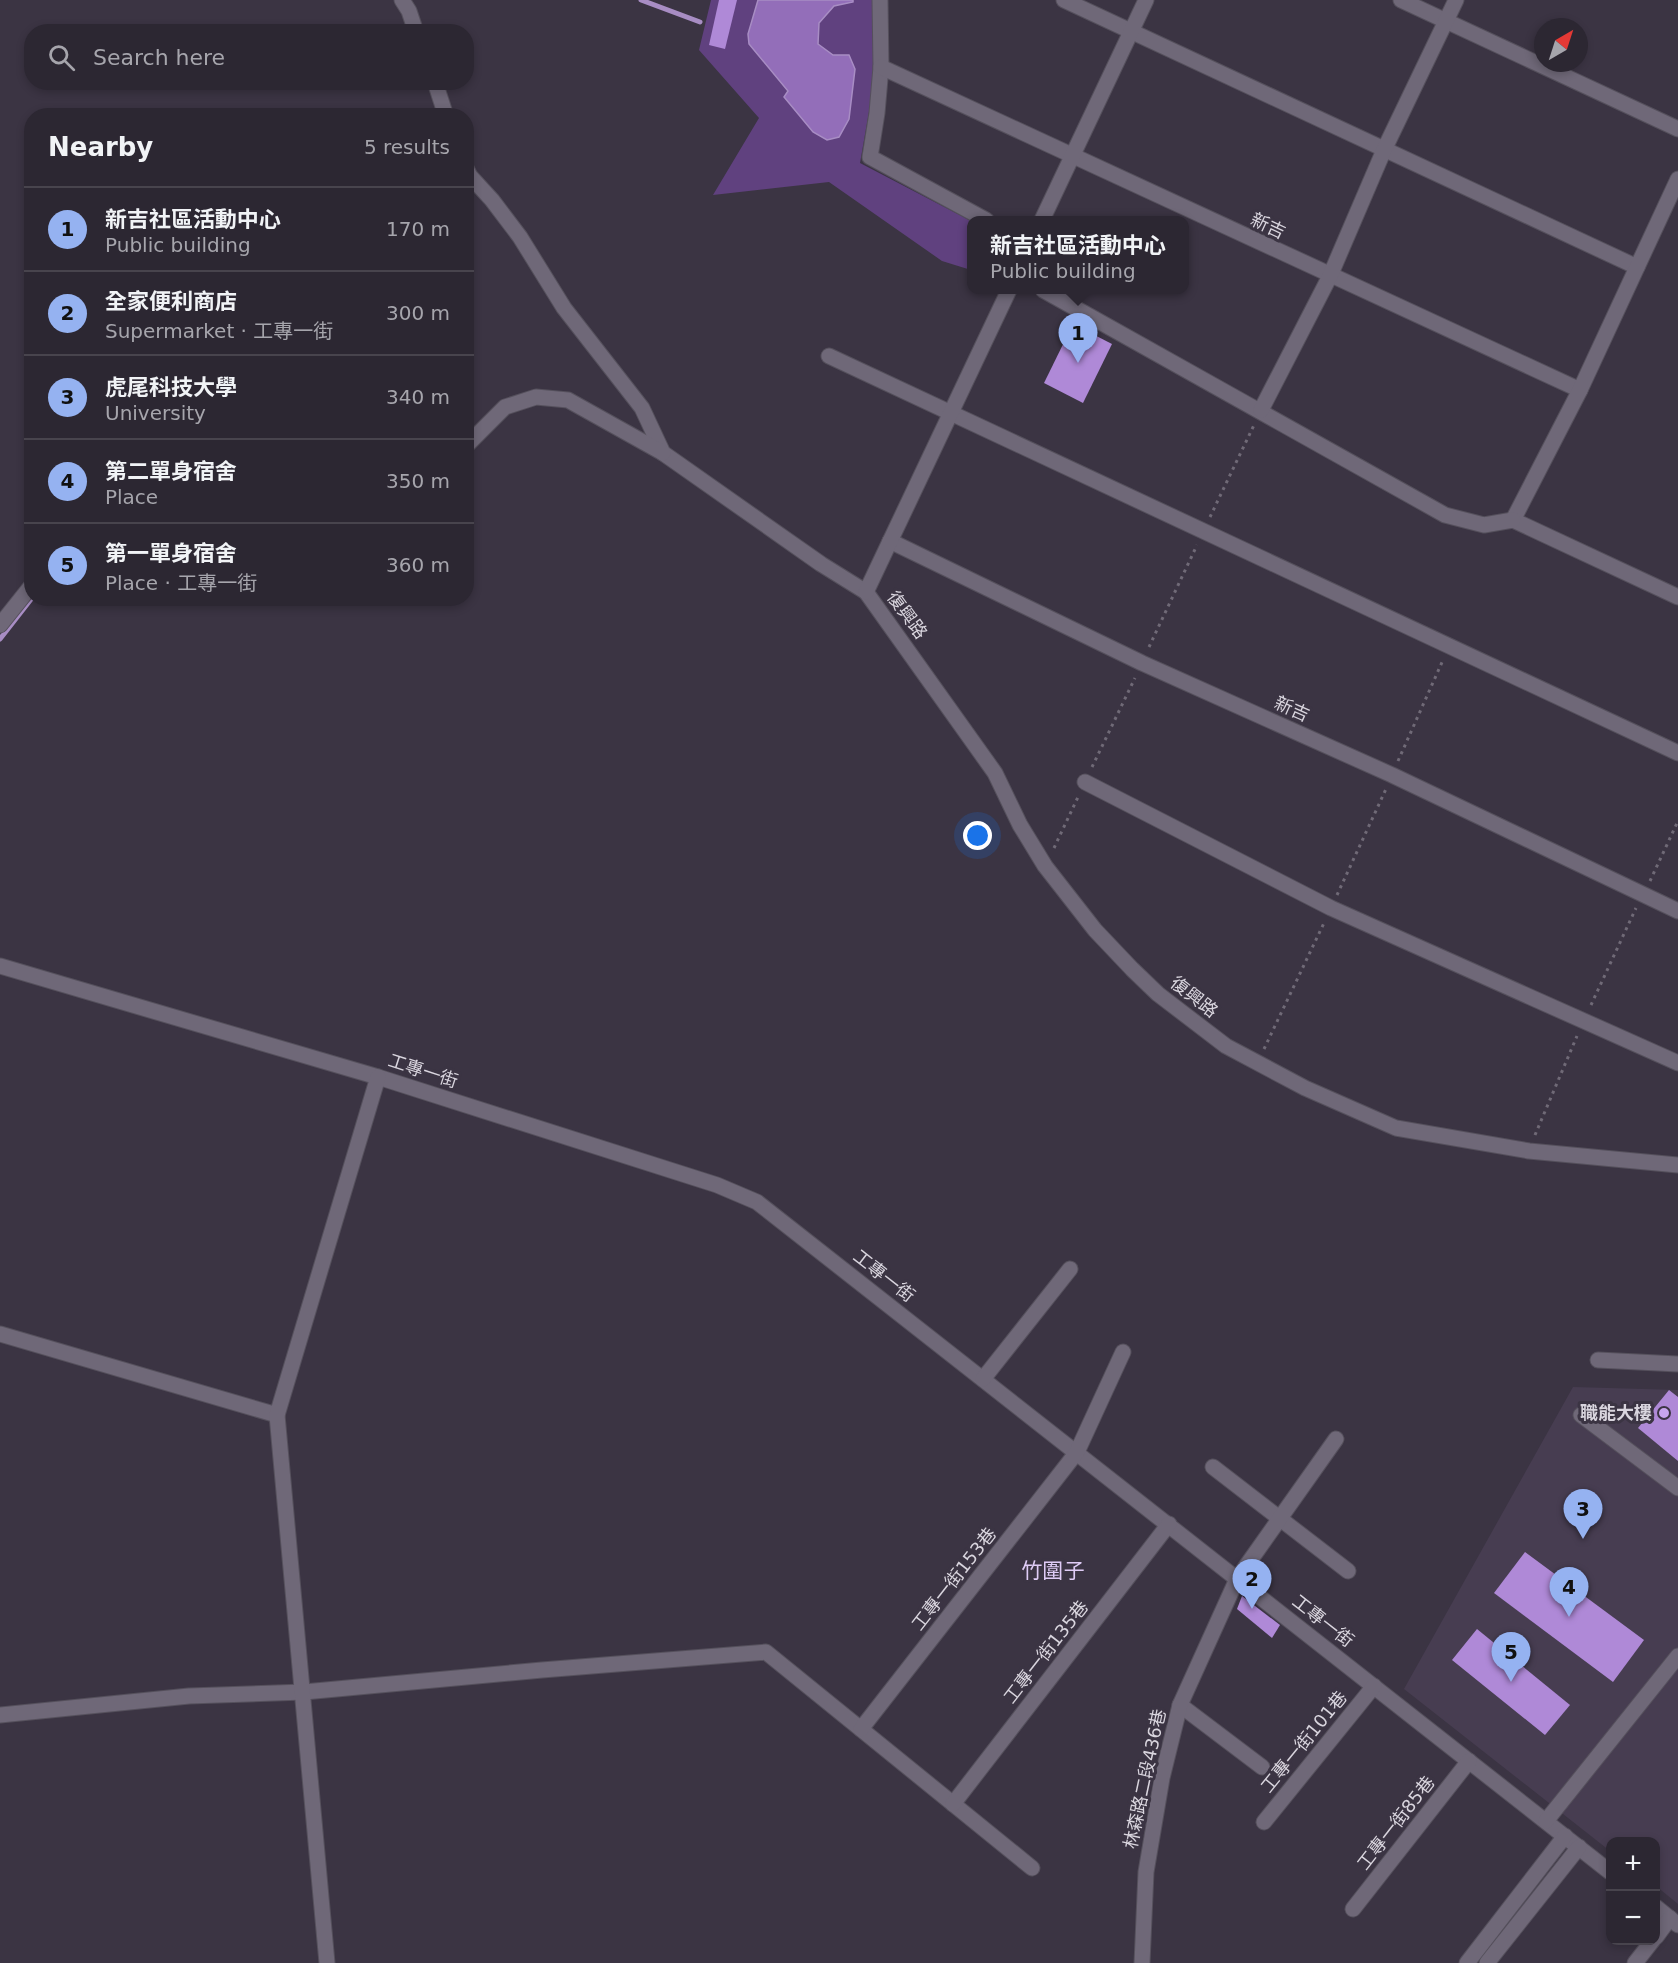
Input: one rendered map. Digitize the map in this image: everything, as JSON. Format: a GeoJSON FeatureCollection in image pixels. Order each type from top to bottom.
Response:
{"type":"FeatureCollection","features":[{"type":"Feature","properties":{"kind":"street"},"geometry":{"type":"LineString","coordinates":[[402,0],[413,24]]}},
{"type":"Feature","properties":{"kind":"street"},"geometry":{"type":"LineString","coordinates":[[879,0],[881,67],[870,157],[979,216]]}},
{"type":"Feature","properties":{"kind":"street"},"geometry":{"type":"LineString","coordinates":[[1064,0],[1637,267]]}},
{"type":"Feature","properties":{"kind":"street"},"geometry":{"type":"LineString","coordinates":[[1044,216],[1146,0]]}},
{"type":"Feature","properties":{"kind":"street"},"geometry":{"type":"LineString","coordinates":[[1401,0],[1678,129]]}},
{"type":"Feature","properties":{"kind":"street"},"geometry":{"type":"LineString","coordinates":[[1261,410],[1330,276],[1384,150],[1456,0]]}},
{"type":"Feature","properties":{"kind":"street","name":"新吉"},"geometry":{"type":"LineString","coordinates":[[881,67],[1580,390]]}},
{"type":"Feature","properties":{"kind":"street"},"geometry":{"type":"LineString","coordinates":[[438,90],[443,108]]}},
{"type":"Feature","properties":{"kind":"street"},"geometry":{"type":"LineString","coordinates":[[474,180],[520,237],[564,308],[642,408],[663,453]]}},
{"type":"Feature","properties":{"kind":"street"},"geometry":{"type":"LineString","coordinates":[[1513,520],[1580,390],[1677,185]]}},
{"type":"Feature","properties":{"kind":"street"},"geometry":{"type":"LineString","coordinates":[[474,438],[505,407],[536,397],[568,400],[663,453],[820,564],[866,592],[1007,294]]}},
{"type":"Feature","properties":{"kind":"street"},"geometry":{"type":"LineString","coordinates":[[1050,294],[1445,515],[1484,525],[1513,520],[1678,597]]}},
{"type":"Feature","properties":{"kind":"street"},"geometry":{"type":"LineString","coordinates":[[829,356],[1678,753]]}},
{"type":"Feature","properties":{"kind":"street","name":"新吉"},"geometry":{"type":"LineString","coordinates":[[891,541],[1142,663],[1392,775],[1678,911]]}},
{"type":"Feature","properties":{"kind":"street","name":"復興路"},"geometry":{"type":"LineString","coordinates":[[866,592],[995,773],[1020,825],[1045,866],[1095,930],[1145,982],[1226,1046],[1305,1088],[1396,1128],[1529,1151],[1678,1165]]}},
{"type":"Feature","properties":{"kind":"street"},"geometry":{"type":"LineString","coordinates":[[0,625],[24,595]]}},
{"type":"Feature","properties":{"kind":"street"},"geometry":{"type":"LineString","coordinates":[[1085,782],[1331,908],[1678,1063]]}},
{"type":"Feature","properties":{"kind":"street","name":"工專一街"},"geometry":{"type":"LineString","coordinates":[[0,966],[378,1077],[717,1185],[757,1202],[1606,1868]]}},
{"type":"Feature","properties":{"kind":"street"},"geometry":{"type":"LineString","coordinates":[[327,1963],[277,1415],[378,1077]]}},
{"type":"Feature","properties":{"kind":"street"},"geometry":{"type":"LineString","coordinates":[[983,1379],[1070,1269]]}},
{"type":"Feature","properties":{"kind":"street"},"geometry":{"type":"LineString","coordinates":[[0,1334],[277,1415]]}},
{"type":"Feature","properties":{"kind":"street","name":"工專一街153巷"},"geometry":{"type":"LineString","coordinates":[[861,1730],[1077,1452],[1123,1352]]}},
{"type":"Feature","properties":{"kind":"street"},"geometry":{"type":"LineString","coordinates":[[1598,1360],[1678,1364]]}},
{"type":"Feature","properties":{"kind":"street"},"geometry":{"type":"LineString","coordinates":[[1581,1415],[1678,1488]]}},
{"type":"Feature","properties":{"kind":"street","name":"林森路二段436巷"},"geometry":{"type":"LineString","coordinates":[[1142,1963],[1146,1872],[1162,1778],[1180,1705],[1237,1579],[1336,1439]]}},
{"type":"Feature","properties":{"kind":"street"},"geometry":{"type":"LineString","coordinates":[[1213,1467],[1348,1571]]}},
{"type":"Feature","properties":{"kind":"street","name":"工專一街135巷"},"geometry":{"type":"LineString","coordinates":[[953,1804],[1169,1524]]}},
{"type":"Feature","properties":{"kind":"street"},"geometry":{"type":"LineString","coordinates":[[0,1714],[189,1696],[303,1692],[766,1652],[1032,1868]]}},
{"type":"Feature","properties":{"kind":"street"},"geometry":{"type":"LineString","coordinates":[[1546,1821],[1678,1656]]}},
{"type":"Feature","properties":{"kind":"street","name":"工專一街101巷"},"geometry":{"type":"LineString","coordinates":[[1264,1822],[1374,1686]]}},
{"type":"Feature","properties":{"kind":"street"},"geometry":{"type":"LineString","coordinates":[[1180,1705],[1262,1767]]}},
{"type":"Feature","properties":{"kind":"street","name":"工專一街85巷"},"geometry":{"type":"LineString","coordinates":[[1353,1909],[1469,1761]]}},
{"type":"Feature","properties":{"kind":"street"},"geometry":{"type":"LineString","coordinates":[[1467,1963],[1565,1836]]}},
{"type":"Feature","properties":{"kind":"street"},"geometry":{"type":"LineString","coordinates":[[1487,1963],[1579,1847]]}},
{"type":"Feature","properties":{"kind":"street"},"geometry":{"type":"LineString","coordinates":[[1660,1910],[1674,1922],[1660,1934]]}},
{"type":"Feature","properties":{"kind":"street"},"geometry":{"type":"LineString","coordinates":[[1635,1963],[1650,1945]]}},
{"type":"Feature","properties":{"kind":"path"},"geometry":{"type":"LineString","coordinates":[[1045,866],[1261,410]]}},
{"type":"Feature","properties":{"kind":"path"},"geometry":{"type":"LineString","coordinates":[[1257,1063],[1331,908],[1450,645]]}},
{"type":"Feature","properties":{"kind":"path"},"geometry":{"type":"LineString","coordinates":[[1529,1151],[1583,1021],[1678,821]]}},
{"type":"Feature","properties":{"kind":"shaded area"},"geometry":{"type":"Polygon","coordinates":[[[711,0],[873,0],[873,89],[860,163],[967,219],[967,269],[942,261],[829,182],[713,195],[759,118],[699,50],[711,0]]]}},
{"type":"Feature","properties":{"kind":"shaded area"},"geometry":{"type":"Polygon","coordinates":[[[758,0],[853,0],[853,2],[834,6],[819,23],[818,44],[833,55],[849,55],[855,69],[849,119],[839,137],[827,140],[813,132],[784,97],[788,91],[749,44],[748,34],[758,0]]]}},
{"type":"Feature","properties":{"kind":"shaded area"},"geometry":{"type":"Polygon","coordinates":[[[1573,1387],[1678,1390],[1678,1904],[1660,1889],[1660,1837],[1606,1837],[1606,1848],[1404,1689],[1573,1387]]]}},
{"type":"Feature","properties":{"kind":"building"},"geometry":{"type":"Polygon","coordinates":[[[719,0],[737,0],[725,49],[709,45],[719,0]]]}},
{"type":"Feature","properties":{"kind":"building"},"geometry":{"type":"Polygon","coordinates":[[[1073,324],[1112,344],[1083,403],[1044,383],[1073,324]]]}},
{"type":"Feature","properties":{"kind":"building","name":"職能大樓"},"geometry":{"type":"Polygon","coordinates":[[[1669,1390],[1678,1397],[1678,1461],[1638,1428],[1669,1390]]]}},
{"type":"Feature","properties":{"kind":"building"},"geometry":{"type":"Polygon","coordinates":[[[1525,1552],[1644,1640],[1613,1682],[1494,1593],[1525,1552]]]}},
{"type":"Feature","properties":{"kind":"building"},"geometry":{"type":"Polygon","coordinates":[[[1242,1596],[1280,1625],[1272,1638],[1237,1609],[1242,1596]]]}},
{"type":"Feature","properties":{"kind":"building"},"geometry":{"type":"Polygon","coordinates":[[[1477,1629],[1570,1705],[1545,1735],[1452,1660],[1477,1629]]]}},
{"type":"Feature","properties":{"kind":"waterway"},"geometry":{"type":"LineString","coordinates":[[641,0],[700,22]]}},
{"type":"Feature","properties":{"kind":"waterway"},"geometry":{"type":"LineString","coordinates":[[0,639],[26,606]]}},
{"type":"Feature","properties":{"kind":"place","name":"新吉社區活動中心"},"geometry":{"type":"Point","coordinates":[1078,363]}},
{"type":"Feature","properties":{"kind":"place","name":"職能大樓"},"geometry":{"type":"Point","coordinates":[1664,1413]}},
{"type":"Feature","properties":{"kind":"place","name":"虎尾科技大學"},"geometry":{"type":"Point","coordinates":[1583,1539]}},
{"type":"Feature","properties":{"kind":"place","name":"全家便利商店"},"geometry":{"type":"Point","coordinates":[1252,1609]}},
{"type":"Feature","properties":{"kind":"place","name":"第二單身宿舍"},"geometry":{"type":"Point","coordinates":[1569,1617]}},
{"type":"Feature","properties":{"kind":"place","name":"第一單身宿舍"},"geometry":{"type":"Point","coordinates":[1511,1682]}},
{"type":"Feature","properties":{"kind":"district","name":"竹圍子"},"geometry":{"type":"Point","coordinates":[1053,1571]}}]}
